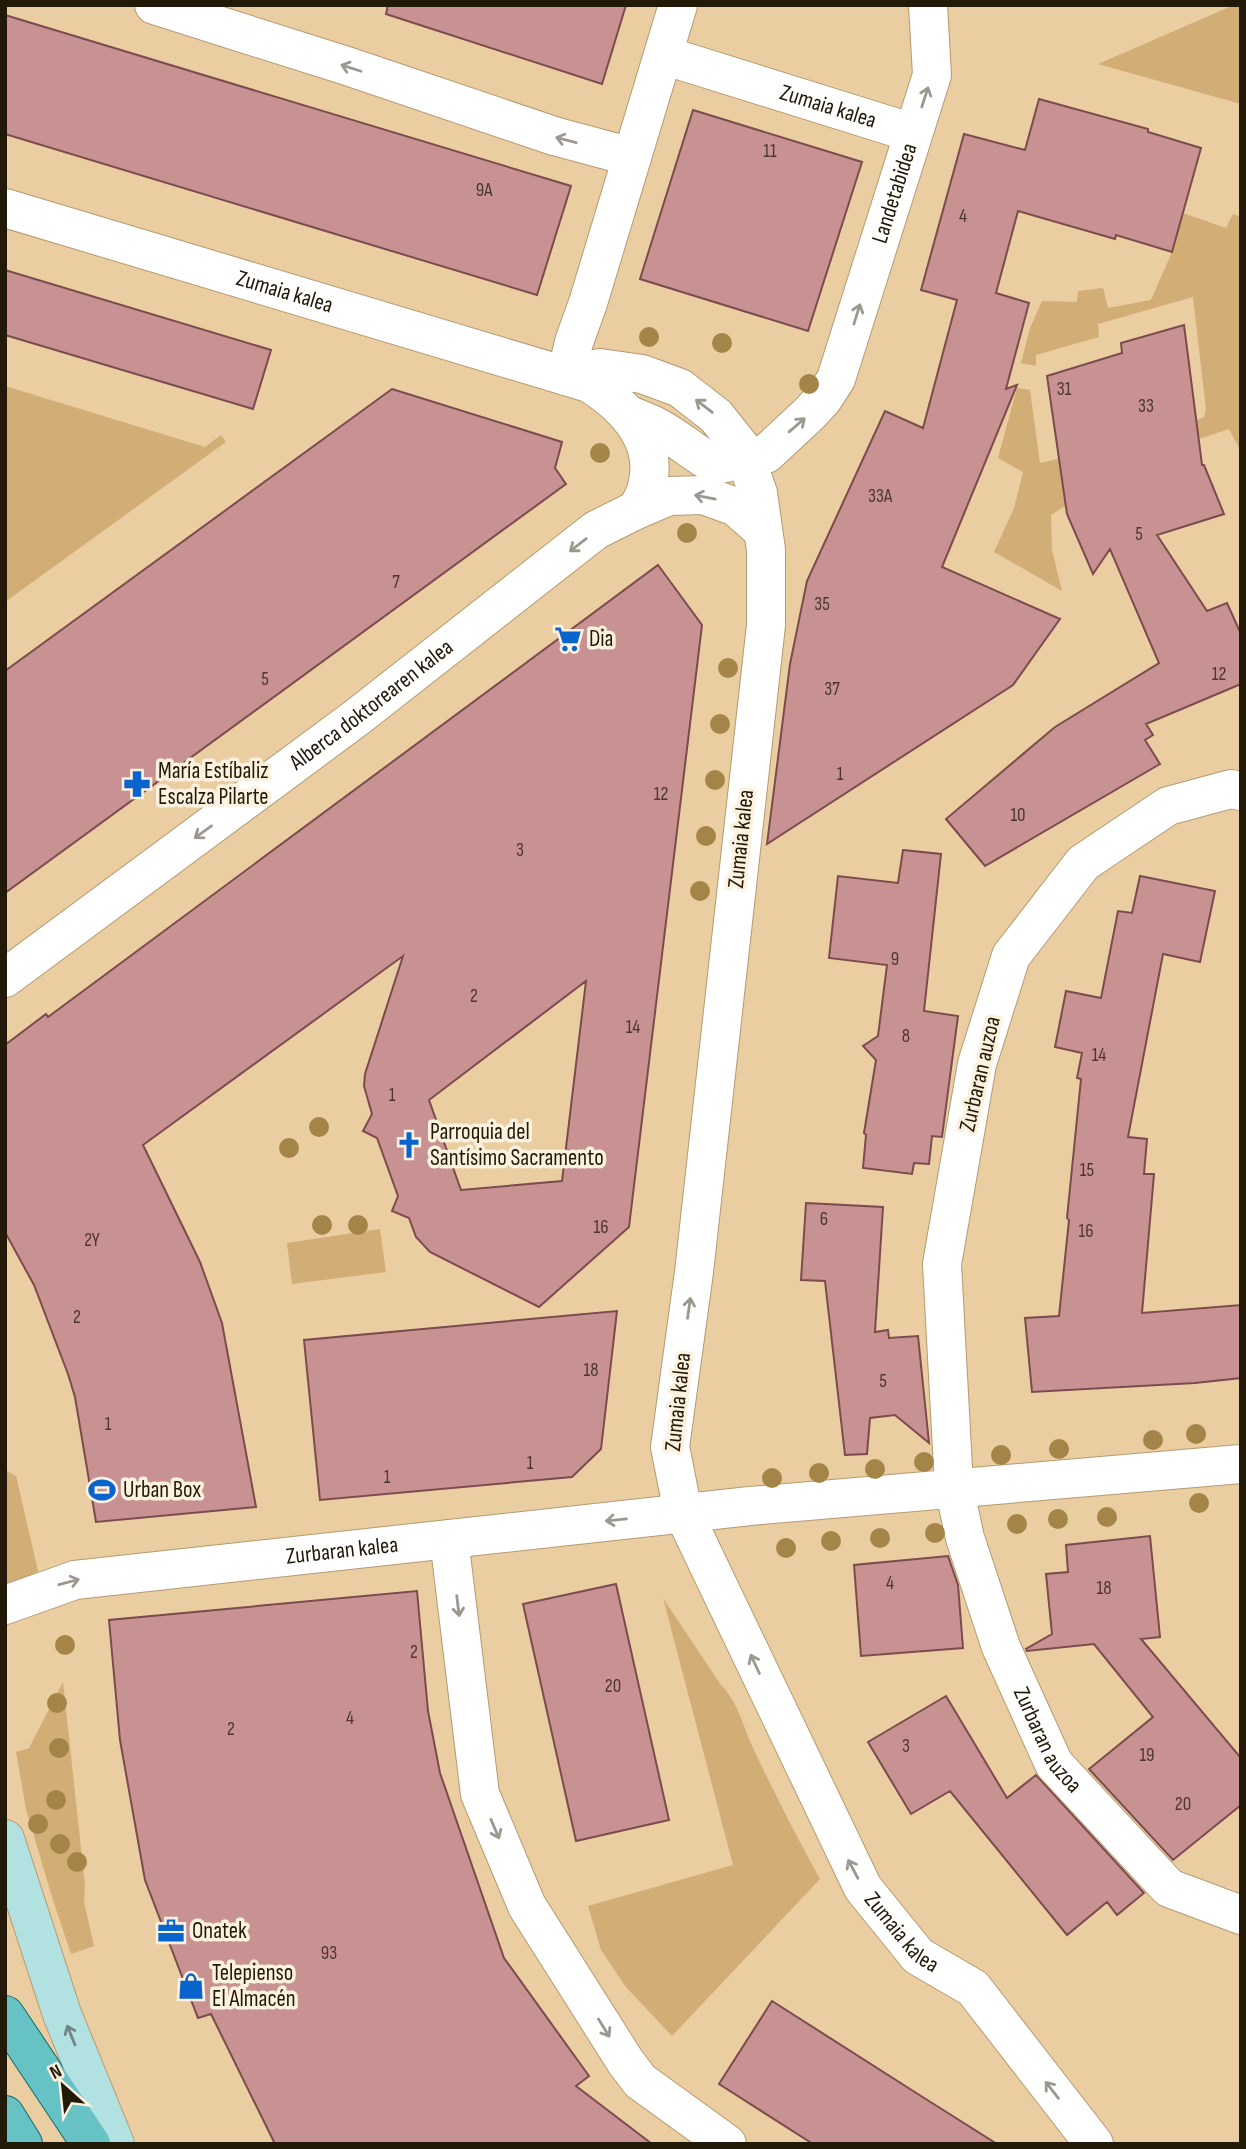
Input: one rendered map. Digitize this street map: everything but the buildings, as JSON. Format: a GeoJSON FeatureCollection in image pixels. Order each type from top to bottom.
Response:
{"type":"FeatureCollection","features":[{"type":"Feature","properties":{"kind":"main road"},"geometry":{"type":"LineString","coordinates":[[5,2015],[91,2144]]}},
{"type":"Feature","properties":{"kind":"main road"},"geometry":{"type":"LineString","coordinates":[[5,2115],[23,2144]]}},
{"type":"Feature","properties":{"kind":"street"},"geometry":{"type":"LineString","coordinates":[[154,5],[554,136],[632,157]]}},
{"type":"Feature","properties":{"kind":"street"},"geometry":{"type":"LineString","coordinates":[[566,376],[574,342],[678,5]]}},
{"type":"Feature","properties":{"kind":"street","name":"Landetabidea"},"geometry":{"type":"LineString","coordinates":[[836,379],[932,75],[919,8]]}},
{"type":"Feature","properties":{"kind":"street","name":"Zumaia kalea"},"geometry":{"type":"LineString","coordinates":[[663,55],[913,133]]}},
{"type":"Feature","properties":{"kind":"street","name":"Zumaia kalea"},"geometry":{"type":"LineString","coordinates":[[5,208],[589,383],[610,397],[627,414],[640,431],[648,450],[646,492],[636,510]]}},
{"type":"Feature","properties":{"kind":"street","name":"Zumaia kalea"},"geometry":{"type":"LineString","coordinates":[[566,376],[600,368],[642,374],[680,388],[716,416],[747,458],[758,493],[766,550],[766,625],[694,1272],[670,1447],[683,1512],[863,1888],[918,1956],[973,1988],[1094,2144]]}},
{"type":"Feature","properties":{"kind":"street","name":"Zumaia kalea"},"geometry":{"type":"LineString","coordinates":[[627,414],[654,425],[698,456],[716,465],[766,454],[809,415],[836,379]]}},
{"type":"Feature","properties":{"kind":"street"},"geometry":{"type":"LineString","coordinates":[[636,510],[668,496],[703,495],[736,507],[762,530]]}},
{"type":"Feature","properties":{"kind":"street","name":"Alberca doktorearen kalea"},"geometry":{"type":"LineString","coordinates":[[5,978],[356,718],[596,530],[636,510]]}},
{"type":"Feature","properties":{"kind":"street","name":"Zurbaran auzoa"},"geometry":{"type":"LineString","coordinates":[[1241,791],[1231,789],[1168,806],[1083,863],[1012,956],[977,1065],[942,1264],[954,1488],[965,1538],[1001,1647],[1055,1764],[1170,1888],[1241,1915]]}},
{"type":"Feature","properties":{"kind":"street"},"geometry":{"type":"LineString","coordinates":[[683,1512],[1241,1464]]}},
{"type":"Feature","properties":{"kind":"street","name":"Zurbaran kalea"},"geometry":{"type":"LineString","coordinates":[[5,1605],[75,1580],[683,1512]]}},
{"type":"Feature","properties":{"kind":"street"},"geometry":{"type":"LineString","coordinates":[[449,1539],[480,1794],[527,1906],[640,2081],[727,2144]]}},
{"type":"Feature","properties":{"kind":"street"},"geometry":{"type":"LineString","coordinates":[[5,1839],[62,2014],[115,2144]]}},
{"type":"Feature","properties":{"kind":"shaded area"},"geometry":{"type":"Polygon","coordinates":[[[1234,5],[1241,5],[1241,104],[1098,64],[1234,5]]]}},
{"type":"Feature","properties":{"kind":"shaded area"},"geometry":{"type":"Polygon","coordinates":[[[1183,213],[1226,228],[1233,214],[1241,217],[1241,448],[1229,429],[1184,444],[1151,441],[1204,417],[1206,410],[1193,297],[1098,324],[1099,337],[1036,355],[1036,366],[1021,363],[1030,328],[1042,301],[1077,302],[1078,291],[1103,288],[1108,308],[1151,300],[1172,252],[1183,213]]]}},
{"type":"Feature","properties":{"kind":"shaded area"},"geometry":{"type":"Polygon","coordinates":[[[5,386],[205,447],[221,435],[226,442],[5,602],[5,386]]]}},
{"type":"Feature","properties":{"kind":"shaded area"},"geometry":{"type":"Polygon","coordinates":[[[1017,388],[1030,390],[1040,463],[1084,453],[1093,488],[1051,515],[1052,550],[1062,591],[994,552],[1014,508],[1023,472],[998,458],[1017,388]]]}},
{"type":"Feature","properties":{"kind":"shaded area"},"geometry":{"type":"Polygon","coordinates":[[[380,1229],[386,1272],[292,1284],[287,1243],[380,1229]]]}},
{"type":"Feature","properties":{"kind":"shaded area"},"geometry":{"type":"Polygon","coordinates":[[[5,1470],[16,1476],[38,1571],[6,1589],[5,1470]]]}},
{"type":"Feature","properties":{"kind":"shaded area"},"geometry":{"type":"Polygon","coordinates":[[[663,1598],[732,1699],[769,1781],[820,1879],[672,2036],[625,1986],[601,1950],[588,1906],[733,1865],[663,1598]]]}},
{"type":"Feature","properties":{"kind":"shaded area"},"geometry":{"type":"Polygon","coordinates":[[[63,1682],[85,1885],[84,1902],[94,1946],[71,1954],[26,1809],[16,1752],[29,1748],[63,1682]]]}},
{"type":"Feature","properties":{"kind":"place","name":"Dia"},"geometry":{"type":"Point","coordinates":[568,639]}},
{"type":"Feature","properties":{"kind":"place","name":"María Estíbaliz Escalza Pilarte"},"geometry":{"type":"Point","coordinates":[137,784]}},
{"type":"Feature","properties":{"kind":"place","name":"Parroquia del Santísimo Sacramento"},"geometry":{"type":"Point","coordinates":[409,1145]}},
{"type":"Feature","properties":{"kind":"place","name":"Urban Box"},"geometry":{"type":"Point","coordinates":[102,1490]}},
{"type":"Feature","properties":{"kind":"place","name":"Onatek"},"geometry":{"type":"Point","coordinates":[171,1931]}},
{"type":"Feature","properties":{"kind":"place","name":"Telepienso El Almacén"},"geometry":{"type":"Point","coordinates":[191,1986]}}]}
